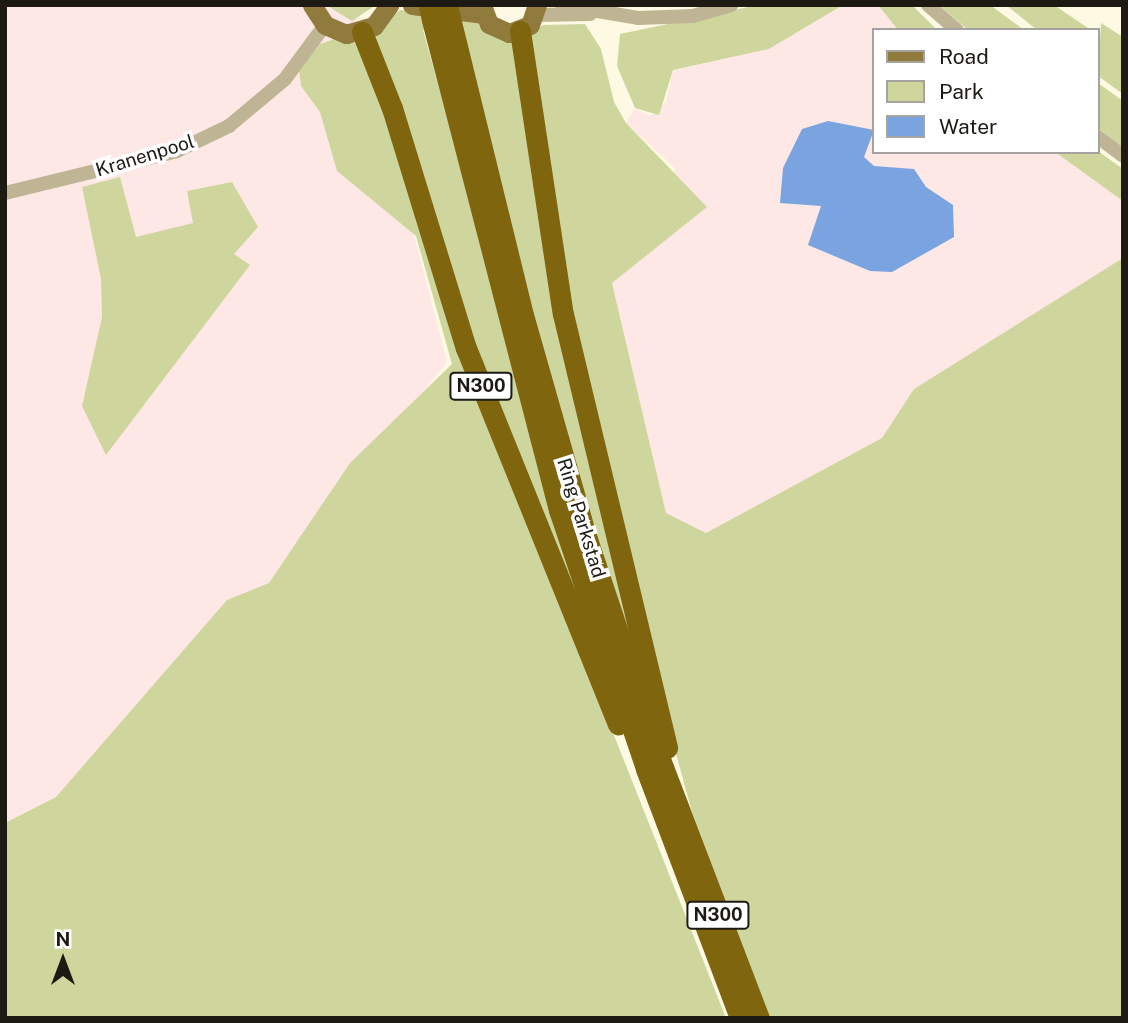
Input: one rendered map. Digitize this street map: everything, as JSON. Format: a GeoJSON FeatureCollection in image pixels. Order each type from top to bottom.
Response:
{"type":"FeatureCollection","features":[{"type":"Feature","properties":{"kind":"highway","name":"Ring Parkstad"},"geometry":{"type":"LineString","coordinates":[[440,13],[570,486],[671,815],[740,1018]]}},
{"type":"Feature","properties":{"kind":"highway","name":"N300"},"geometry":{"type":"LineString","coordinates":[[520,31],[563,314],[671,815]]}},
{"type":"Feature","properties":{"kind":"highway","name":"N300"},"geometry":{"type":"LineString","coordinates":[[362,32],[392,108],[466,348],[607,703],[671,815]]}},
{"type":"Feature","properties":{"kind":"highway","name":"Ring Parkstad"},"geometry":{"type":"LineString","coordinates":[[671,815],[759,1018]]}},
{"type":"Feature","properties":{"kind":"main road"},"geometry":{"type":"LineString","coordinates":[[312,5],[324,25],[362,32],[392,7]]}},
{"type":"Feature","properties":{"kind":"main road"},"geometry":{"type":"LineString","coordinates":[[412,5],[483,10],[498,31],[520,31],[536,10]]}},
{"type":"Feature","properties":{"kind":"street"},"geometry":{"type":"LineString","coordinates":[[562,5],[593,14]]}},
{"type":"Feature","properties":{"kind":"street"},"geometry":{"type":"LineString","coordinates":[[536,10],[685,17],[731,5]]}},
{"type":"Feature","properties":{"kind":"street"},"geometry":{"type":"LineString","coordinates":[[929,5],[955,28]]}},
{"type":"Feature","properties":{"kind":"street","name":"Kranenpool"},"geometry":{"type":"LineString","coordinates":[[5,193],[165,154],[229,126],[285,79],[324,25]]}},
{"type":"Feature","properties":{"kind":"street"},"geometry":{"type":"LineString","coordinates":[[1100,139],[1123,156]]}},
{"type":"Feature","properties":{"kind":"shaded area"},"geometry":{"type":"Polygon","coordinates":[[[5,5],[354,5],[447,362],[267,588],[56,797],[5,823],[5,5]]]}},
{"type":"Feature","properties":{"kind":"shaded area"},"geometry":{"type":"Polygon","coordinates":[[[843,5],[878,5],[896,28],[872,28],[872,154],[1058,154],[1123,201],[1123,258],[882,438],[707,533],[666,513],[612,283],[630,264],[675,168],[626,123],[635,108],[650,116],[666,102],[673,70],[769,49],[843,5]]]}},
{"type":"Feature","properties":{"kind":"green space"},"geometry":{"type":"Polygon","coordinates":[[[326,5],[376,5],[352,21],[326,5]]]}},
{"type":"Feature","properties":{"kind":"green space"},"geometry":{"type":"Polygon","coordinates":[[[758,5],[843,5],[769,49],[673,70],[659,115],[635,108],[617,66],[620,34],[758,5]]]}},
{"type":"Feature","properties":{"kind":"green space"},"geometry":{"type":"Polygon","coordinates":[[[878,5],[912,5],[935,28],[896,28],[878,5]]]}},
{"type":"Feature","properties":{"kind":"green space"},"geometry":{"type":"Polygon","coordinates":[[[939,5],[990,5],[1021,28],[966,28],[939,5]]]}},
{"type":"Feature","properties":{"kind":"green space"},"geometry":{"type":"Polygon","coordinates":[[[1006,5],[1054,5],[1088,28],[1035,28],[1006,5]]]}},
{"type":"Feature","properties":{"kind":"green space"},"geometry":{"type":"Polygon","coordinates":[[[400,10],[471,17],[531,34],[543,25],[585,24],[601,49],[614,102],[626,123],[707,207],[612,283],[666,513],[706,533],[882,438],[914,389],[1123,258],[1123,1018],[770,1018],[692,812],[672,739],[652,719],[551,391],[462,29],[423,30],[585,614],[602,705],[726,1018],[5,1018],[5,823],[56,797],[227,600],[269,583],[350,463],[452,364],[416,236],[337,171],[320,112],[301,86],[299,70],[320,44],[337,38],[358,44],[400,10]]]}},
{"type":"Feature","properties":{"kind":"green space"},"geometry":{"type":"Polygon","coordinates":[[[1101,23],[1123,37],[1123,94],[1100,77],[1101,23]]]}},
{"type":"Feature","properties":{"kind":"green space"},"geometry":{"type":"Polygon","coordinates":[[[1100,84],[1123,101],[1123,147],[1100,130],[1100,84]]]}},
{"type":"Feature","properties":{"kind":"green space"},"geometry":{"type":"Polygon","coordinates":[[[1100,152],[1123,169],[1123,201],[1058,154],[1100,152]]]}},
{"type":"Feature","properties":{"kind":"green space"},"geometry":{"type":"Polygon","coordinates":[[[120,177],[136,237],[193,223],[187,191],[232,182],[258,227],[234,254],[250,265],[106,455],[82,406],[102,317],[101,279],[82,187],[120,177]]]}},
{"type":"Feature","properties":{"kind":"water"},"geometry":{"type":"Polygon","coordinates":[[[828,121],[872,130],[864,157],[874,166],[914,169],[926,187],[953,205],[954,237],[892,272],[870,271],[808,245],[821,206],[780,203],[783,168],[802,129],[828,121]]]}}]}
